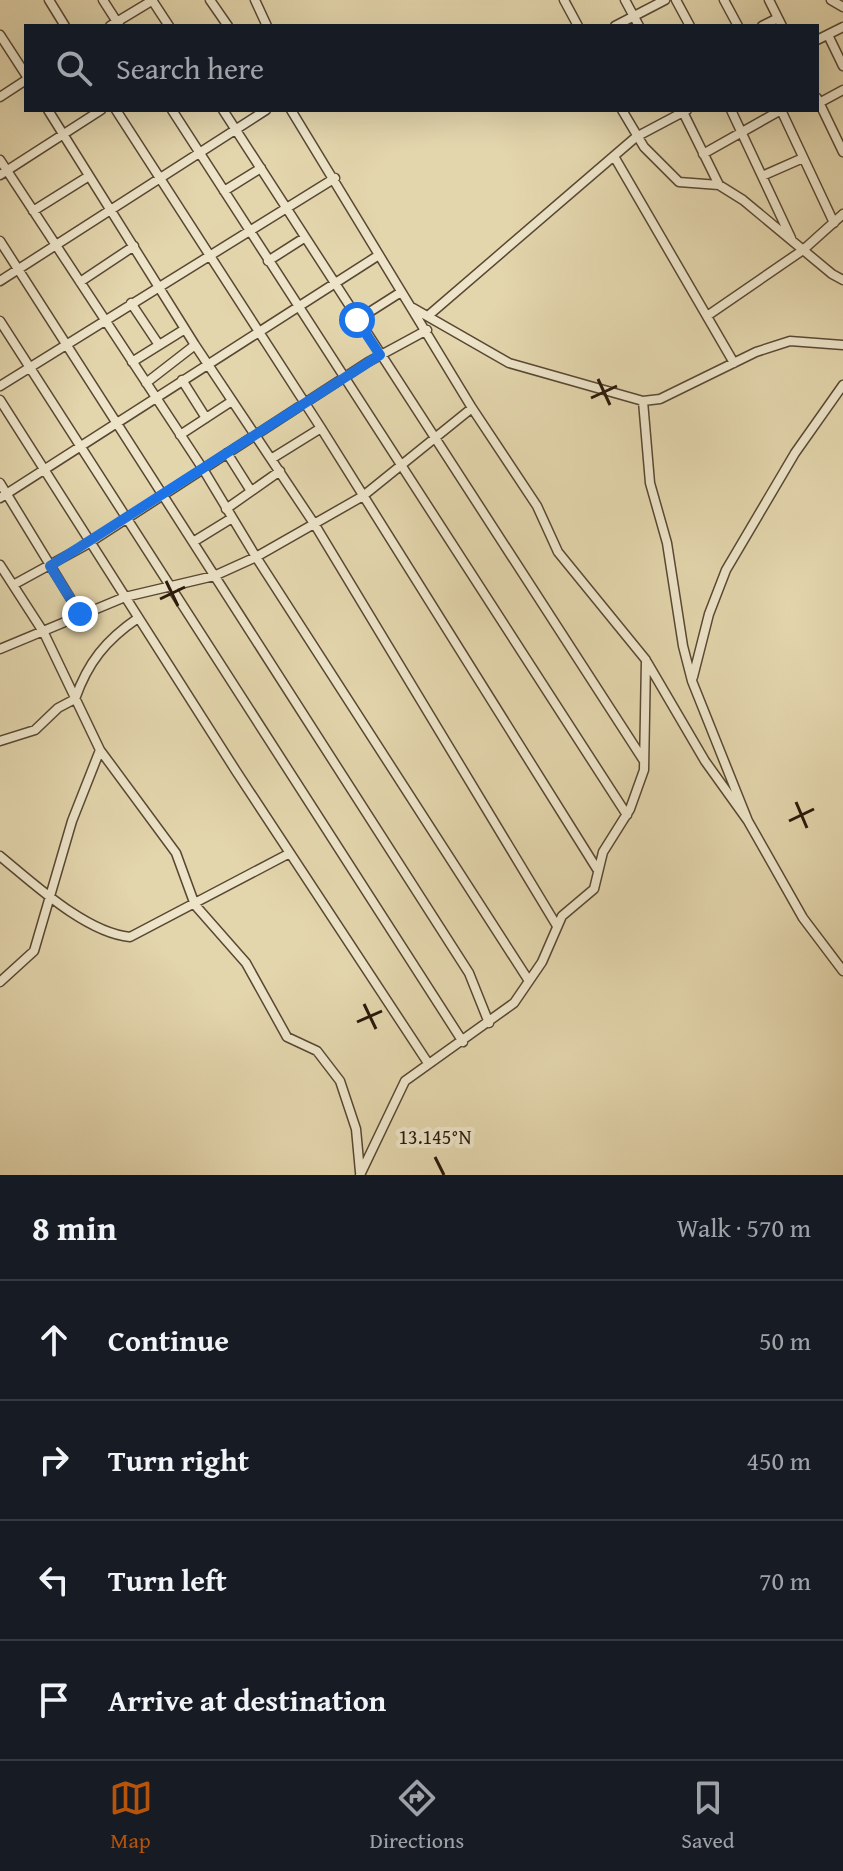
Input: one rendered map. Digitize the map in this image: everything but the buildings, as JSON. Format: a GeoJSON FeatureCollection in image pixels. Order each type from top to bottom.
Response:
{"type":"FeatureCollection","features":[{"type":"Feature","properties":{"kind":"street"},"geometry":{"type":"LineString","coordinates":[[49,0],[64,24]]}},
{"type":"Feature","properties":{"kind":"street"},"geometry":{"type":"LineString","coordinates":[[103,0],[115,24]]}},
{"type":"Feature","properties":{"kind":"street"},"geometry":{"type":"LineString","coordinates":[[117,24],[153,0],[168,24]]}},
{"type":"Feature","properties":{"kind":"street"},"geometry":{"type":"LineString","coordinates":[[210,0],[227,24]]}},
{"type":"Feature","properties":{"kind":"street"},"geometry":{"type":"LineString","coordinates":[[255,0],[266,24]]}},
{"type":"Feature","properties":{"kind":"street"},"geometry":{"type":"LineString","coordinates":[[564,0],[577,24]]}},
{"type":"Feature","properties":{"kind":"street"},"geometry":{"type":"LineString","coordinates":[[625,0],[638,24]]}},
{"type":"Feature","properties":{"kind":"street"},"geometry":{"type":"LineString","coordinates":[[619,24],[665,0]]}},
{"type":"Feature","properties":{"kind":"street"},"geometry":{"type":"LineString","coordinates":[[676,0],[689,24]]}},
{"type":"Feature","properties":{"kind":"street"},"geometry":{"type":"LineString","coordinates":[[724,0],[737,24]]}},
{"type":"Feature","properties":{"kind":"street"},"geometry":{"type":"LineString","coordinates":[[769,0],[780,22]]}},
{"type":"Feature","properties":{"kind":"street"},"geometry":{"type":"LineString","coordinates":[[831,0],[843,7]]}},
{"type":"Feature","properties":{"kind":"street"},"geometry":{"type":"LineString","coordinates":[[819,39],[843,27]]}},
{"type":"Feature","properties":{"kind":"street"},"geometry":{"type":"LineString","coordinates":[[0,35],[24,75]]}},
{"type":"Feature","properties":{"kind":"street"},"geometry":{"type":"LineString","coordinates":[[828,35],[843,66]]}},
{"type":"Feature","properties":{"kind":"street"},"geometry":{"type":"LineString","coordinates":[[0,97],[24,79]]}},
{"type":"Feature","properties":{"kind":"street"},"geometry":{"type":"LineString","coordinates":[[819,100],[843,90]]}},
{"type":"Feature","properties":{"kind":"street"},"geometry":{"type":"LineString","coordinates":[[819,102],[843,152]]}},
{"type":"Feature","properties":{"kind":"street"},"geometry":{"type":"LineString","coordinates":[[49,112],[195,345],[315,525],[557,926]]}},
{"type":"Feature","properties":{"kind":"street"},"geometry":{"type":"LineString","coordinates":[[3,173],[98,112]]}},
{"type":"Feature","properties":{"kind":"street"},"geometry":{"type":"LineString","coordinates":[[117,112],[321,428],[597,870]]}},
{"type":"Feature","properties":{"kind":"street"},"geometry":{"type":"LineString","coordinates":[[173,112],[399,467],[627,815]]}},
{"type":"Feature","properties":{"kind":"street"},"geometry":{"type":"LineString","coordinates":[[224,112],[645,762]]}},
{"type":"Feature","properties":{"kind":"street"},"geometry":{"type":"LineString","coordinates":[[0,281],[263,112]]}},
{"type":"Feature","properties":{"kind":"street"},"geometry":{"type":"LineString","coordinates":[[292,112],[472,408],[537,506],[563,560],[646,660],[705,761],[748,821],[803,918],[843,971]]}},
{"type":"Feature","properties":{"kind":"street"},"geometry":{"type":"LineString","coordinates":[[623,112],[636,137],[685,185],[719,185]]}},
{"type":"Feature","properties":{"kind":"street"},"geometry":{"type":"LineString","coordinates":[[429,315],[636,137],[682,112]]}},
{"type":"Feature","properties":{"kind":"street"},"geometry":{"type":"LineString","coordinates":[[684,112],[719,185],[743,200],[843,280]]}},
{"type":"Feature","properties":{"kind":"street"},"geometry":{"type":"LineString","coordinates":[[732,112],[793,242]]}},
{"type":"Feature","properties":{"kind":"street"},"geometry":{"type":"LineString","coordinates":[[703,154],[778,112]]}},
{"type":"Feature","properties":{"kind":"street"},"geometry":{"type":"LineString","coordinates":[[782,112],[834,223]]}},
{"type":"Feature","properties":{"kind":"street"},"geometry":{"type":"LineString","coordinates":[[615,158],[734,363]]}},
{"type":"Feature","properties":{"kind":"street"},"geometry":{"type":"LineString","coordinates":[[762,176],[803,158]]}},
{"type":"Feature","properties":{"kind":"street"},"geometry":{"type":"LineString","coordinates":[[0,160],[3,173],[56,245],[203,469],[256,557],[529,981]]}},
{"type":"Feature","properties":{"kind":"street"},"geometry":{"type":"LineString","coordinates":[[224,191],[261,168]]}},
{"type":"Feature","properties":{"kind":"street"},"geometry":{"type":"LineString","coordinates":[[33,211],[89,176]]}},
{"type":"Feature","properties":{"kind":"street"},"geometry":{"type":"LineString","coordinates":[[0,386],[335,178]]}},
{"type":"Feature","properties":{"kind":"street"},"geometry":{"type":"LineString","coordinates":[[707,316],[803,250],[843,214]]}},
{"type":"Feature","properties":{"kind":"street"},"geometry":{"type":"LineString","coordinates":[[268,261],[304,238]]}},
{"type":"Feature","properties":{"kind":"street"},"geometry":{"type":"LineString","coordinates":[[0,241],[469,973],[489,1023]]}},
{"type":"Feature","properties":{"kind":"street"},"geometry":{"type":"LineString","coordinates":[[80,282],[134,246]]}},
{"type":"Feature","properties":{"kind":"street"},"geometry":{"type":"LineString","coordinates":[[3,496],[379,255]]}},
{"type":"Feature","properties":{"kind":"street"},"geometry":{"type":"LineString","coordinates":[[357,320],[401,292]]}},
{"type":"Feature","properties":{"kind":"street"},"geometry":{"type":"LineString","coordinates":[[131,303],[159,345]]}},
{"type":"Feature","properties":{"kind":"street"},"geometry":{"type":"LineString","coordinates":[[411,307],[509,363],[643,401],[660,399],[734,363],[790,341],[843,345]]}},
{"type":"Feature","properties":{"kind":"street"},"geometry":{"type":"LineString","coordinates":[[0,321],[169,589],[463,1042]]}},
{"type":"Feature","properties":{"kind":"street"},"geometry":{"type":"LineString","coordinates":[[132,362],[185,329]]}},
{"type":"Feature","properties":{"kind":"street"},"geometry":{"type":"LineString","coordinates":[[13,585],[91,542],[380,355],[427,330]]}},
{"type":"Feature","properties":{"kind":"street"},"geometry":{"type":"LineString","coordinates":[[146,383],[195,345]]}},
{"type":"Feature","properties":{"kind":"street"},"geometry":{"type":"LineString","coordinates":[[182,380],[206,418]]}},
{"type":"Feature","properties":{"kind":"street"},"geometry":{"type":"LineString","coordinates":[[692,681],[709,614],[726,570],[795,453],[843,385]]}},
{"type":"Feature","properties":{"kind":"street"},"geometry":{"type":"LineString","coordinates":[[0,400],[428,1063]]}},
{"type":"Feature","properties":{"kind":"street"},"geometry":{"type":"LineString","coordinates":[[180,435],[232,401]]}},
{"type":"Feature","properties":{"kind":"street"},"geometry":{"type":"LineString","coordinates":[[643,401],[650,483],[667,543],[692,681],[748,821]]}},
{"type":"Feature","properties":{"kind":"street"},"geometry":{"type":"LineString","coordinates":[[0,649],[125,597],[214,576],[256,557],[363,496],[472,408]]}},
{"type":"Feature","properties":{"kind":"street"},"geometry":{"type":"LineString","coordinates":[[271,459],[321,428]]}},
{"type":"Feature","properties":{"kind":"street"},"geometry":{"type":"LineString","coordinates":[[227,453],[251,491]]}},
{"type":"Feature","properties":{"kind":"street"},"geometry":{"type":"LineString","coordinates":[[226,509],[280,471]]}},
{"type":"Feature","properties":{"kind":"street"},"geometry":{"type":"LineString","coordinates":[[0,483],[3,496],[80,614]]}},
{"type":"Feature","properties":{"kind":"street"},"geometry":{"type":"LineString","coordinates":[[193,542],[232,518]]}},
{"type":"Feature","properties":{"kind":"street"},"geometry":{"type":"LineString","coordinates":[[0,565],[44,633],[100,750],[176,853],[195,905],[246,963],[287,1037],[317,1051],[340,1081],[356,1129],[360,1175]]}},
{"type":"Feature","properties":{"kind":"street"},"geometry":{"type":"LineString","coordinates":[[0,741],[35,730],[58,708],[75,699],[83,677],[104,644],[138,618]]}},
{"type":"Feature","properties":{"kind":"street"},"geometry":{"type":"LineString","coordinates":[[360,1175],[405,1081],[514,1003],[542,962],[562,916],[594,889],[603,852],[627,815],[641,782],[645,762],[646,660]]}},
{"type":"Feature","properties":{"kind":"street"},"geometry":{"type":"LineString","coordinates":[[0,982],[34,951],[72,821],[100,750]]}},
{"type":"Feature","properties":{"kind":"street"},"geometry":{"type":"LineString","coordinates":[[0,856],[50,897],[94,925],[130,937],[290,853]]}},
{"type":"Feature","properties":{"kind":"route"},"geometry":{"type":"LineString","coordinates":[[80,614],[50,566],[380,355],[357,320]]}}]}
